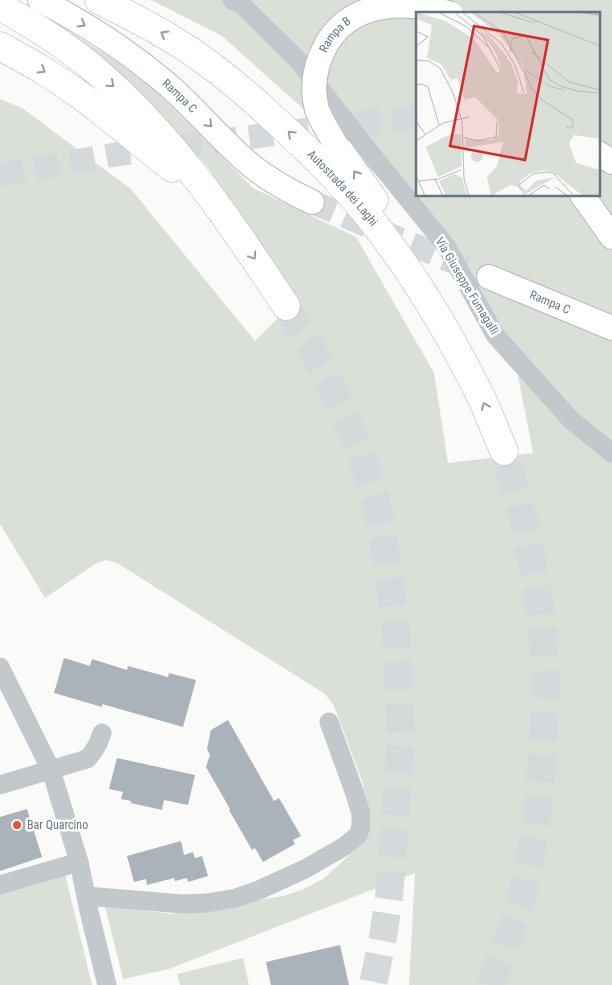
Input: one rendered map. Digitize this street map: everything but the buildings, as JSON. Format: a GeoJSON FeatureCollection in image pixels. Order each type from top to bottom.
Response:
{"type":"FeatureCollection","features":[{"type":"Feature","properties":{"kind":"highway","name":"Autostrada dei Laghi"},"geometry":{"type":"LineString","coordinates":[[99,0],[145,24],[201,58],[245,92],[296,138],[342,186],[366,213],[404,265],[450,337],[483,401],[504,451]]}},
{"type":"Feature","properties":{"kind":"highway"},"geometry":{"type":"LineString","coordinates":[[0,6],[59,42],[93,68],[122,93],[149,121],[196,177],[251,252],[286,306]]}},
{"type":"Feature","properties":{"kind":"highway"},"geometry":{"type":"LineString","coordinates":[[0,46],[41,69],[95,106],[154,153],[224,217]]}},
{"type":"Feature","properties":{"kind":"highway"},"geometry":{"type":"LineString","coordinates":[[340,152],[379,207],[450,337]]}},
{"type":"Feature","properties":{"kind":"main road","name":"Rampa C"},"geometry":{"type":"LineString","coordinates":[[40,0],[118,46],[168,85],[237,153],[254,167],[291,192],[312,202]]}},
{"type":"Feature","properties":{"kind":"main road","name":"Rampa B"},"geometry":{"type":"LineString","coordinates":[[340,152],[317,110],[314,92],[319,58],[336,30],[351,16],[378,3],[401,0],[430,5],[446,12]]}},
{"type":"Feature","properties":{"kind":"main road"},"geometry":{"type":"LineString","coordinates":[[600,154],[612,162]]}},
{"type":"Feature","properties":{"kind":"main road"},"geometry":{"type":"LineString","coordinates":[[585,200],[612,237]]}},
{"type":"Feature","properties":{"kind":"main road","name":"Rampa C"},"geometry":{"type":"LineString","coordinates":[[489,277],[612,328]]}},
{"type":"Feature","properties":{"kind":"street","name":"Via Giuseppe Fumagalli"},"geometry":{"type":"LineString","coordinates":[[232,0],[241,4],[297,59],[446,246],[495,335],[571,420],[612,453]]}},
{"type":"Feature","properties":{"kind":"street"},"geometry":{"type":"LineString","coordinates":[[0,668],[51,770],[79,862],[107,985]]}},
{"type":"Feature","properties":{"kind":"street"},"geometry":{"type":"LineString","coordinates":[[86,896],[182,904],[207,903],[236,898],[259,890],[305,869],[346,846],[358,835],[361,826],[361,814],[329,722]]}},
{"type":"Feature","properties":{"kind":"street"},"geometry":{"type":"LineString","coordinates":[[0,786],[87,759],[96,748],[102,732]]}},
{"type":"Feature","properties":{"kind":"street"},"geometry":{"type":"LineString","coordinates":[[0,885],[79,862]]}},
{"type":"Feature","properties":{"kind":"shaded area"},"geometry":{"type":"Polygon","coordinates":[[[151,0],[612,0],[612,985],[409,985],[415,873],[169,969],[123,979],[105,906],[173,914],[283,896],[304,889],[323,879],[353,852],[368,833],[371,819],[362,781],[334,706],[325,694],[117,563],[106,560],[95,564],[45,598],[0,524],[0,99],[22,108],[131,189],[255,341],[293,303],[207,166],[157,112],[99,60],[26,4],[143,78],[253,188],[356,237],[434,373],[448,463],[533,453],[514,355],[450,240],[222,36],[151,0]]]}},
{"type":"Feature","properties":{"kind":"shaded area"},"geometry":{"type":"Polygon","coordinates":[[[65,874],[92,985],[0,985],[0,894],[65,874]]]}},
{"type":"Feature","properties":{"kind":"shaded area"},"geometry":{"type":"Polygon","coordinates":[[[243,958],[249,985],[180,985],[177,974],[243,958]]]}},
{"type":"Feature","properties":{"kind":"tunnel"},"geometry":{"type":"LineString","coordinates":[[0,175],[112,155],[416,117]]}},
{"type":"Feature","properties":{"kind":"tunnel"},"geometry":{"type":"LineString","coordinates":[[312,202],[489,277]]}},
{"type":"Feature","properties":{"kind":"tunnel"},"geometry":{"type":"LineString","coordinates":[[286,306],[332,388],[358,445],[375,497],[389,570],[397,643],[401,741],[389,897],[373,985]]}},
{"type":"Feature","properties":{"kind":"tunnel"},"geometry":{"type":"LineString","coordinates":[[490,985],[502,957],[521,900],[537,820],[546,686],[541,611],[524,521],[504,451]]}},
{"type":"Feature","properties":{"kind":"place","name":"Bar Quarcino"},"geometry":{"type":"Point","coordinates":[17,825]}}]}
